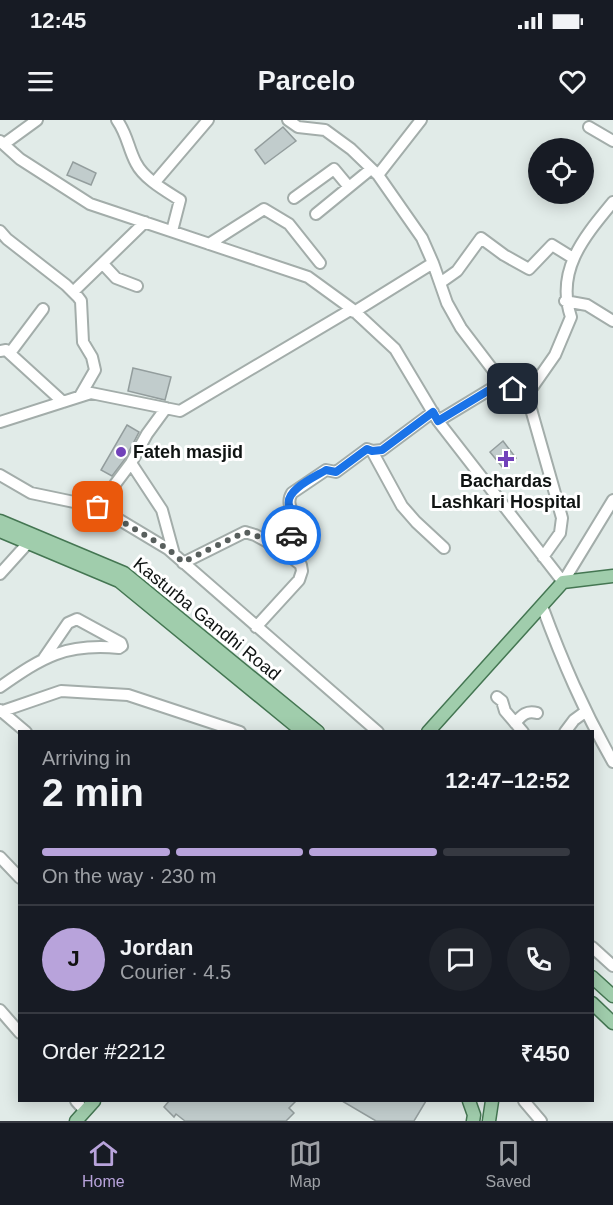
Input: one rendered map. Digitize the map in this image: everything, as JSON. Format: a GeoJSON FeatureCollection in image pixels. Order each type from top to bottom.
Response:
{"type":"FeatureCollection","features":[{"type":"Feature","properties":{"kind":"main road","name":"Kasturba Gandhi Road"},"geometry":{"type":"LineString","coordinates":[[0,521],[124,573],[316,730]]}},
{"type":"Feature","properties":{"kind":"main road","name":"Kasturba Gandhi Road"},"geometry":{"type":"LineString","coordinates":[[0,531],[119,581],[301,730]]}},
{"type":"Feature","properties":{"kind":"main road"},"geometry":{"type":"LineString","coordinates":[[430,730],[563,582],[613,576]]}},
{"type":"Feature","properties":{"kind":"main road"},"geometry":{"type":"LineString","coordinates":[[441,730],[448,712]]}},
{"type":"Feature","properties":{"kind":"main road"},"geometry":{"type":"LineString","coordinates":[[594,979],[613,996]]}},
{"type":"Feature","properties":{"kind":"main road"},"geometry":{"type":"LineString","coordinates":[[594,1005],[613,1023]]}},
{"type":"Feature","properties":{"kind":"main road"},"geometry":{"type":"LineString","coordinates":[[86,1116],[93,1102]]}},
{"type":"Feature","properties":{"kind":"main road"},"geometry":{"type":"LineString","coordinates":[[76,1121],[104,1102]]}},
{"type":"Feature","properties":{"kind":"main road"},"geometry":{"type":"LineString","coordinates":[[469,1102],[474,1115],[473,1121]]}},
{"type":"Feature","properties":{"kind":"main road"},"geometry":{"type":"LineString","coordinates":[[489,1121],[492,1102]]}},
{"type":"Feature","properties":{"kind":"street"},"geometry":{"type":"LineString","coordinates":[[37,120],[2,142],[20,159],[90,204],[308,277],[353,310],[395,349],[436,416],[563,582],[613,500]]}},
{"type":"Feature","properties":{"kind":"street"},"geometry":{"type":"LineString","coordinates":[[117,120],[125,132],[137,165],[155,182],[180,200],[172,231]]}},
{"type":"Feature","properties":{"kind":"street"},"geometry":{"type":"LineString","coordinates":[[155,182],[208,120]]}},
{"type":"Feature","properties":{"kind":"street"},"geometry":{"type":"LineString","coordinates":[[288,120],[298,128],[326,130],[351,148],[375,172],[422,238],[434,263],[447,303],[461,328],[490,368],[513,389],[527,395]]}},
{"type":"Feature","properties":{"kind":"street"},"geometry":{"type":"LineString","coordinates":[[316,214],[349,187],[375,172],[421,120]]}},
{"type":"Feature","properties":{"kind":"street"},"geometry":{"type":"LineString","coordinates":[[589,127],[613,141]]}},
{"type":"Feature","properties":{"kind":"street"},"geometry":{"type":"LineString","coordinates":[[294,198],[334,169],[349,187]]}},
{"type":"Feature","properties":{"kind":"street"},"geometry":{"type":"LineString","coordinates":[[527,395],[555,354],[571,317],[566,301],[570,263],[591,228],[613,202]]}},
{"type":"Feature","properties":{"kind":"street"},"geometry":{"type":"LineString","coordinates":[[209,244],[264,209],[289,224],[320,263]]}},
{"type":"Feature","properties":{"kind":"street"},"geometry":{"type":"LineString","coordinates":[[73,292],[145,222]]}},
{"type":"Feature","properties":{"kind":"street"},"geometry":{"type":"LineString","coordinates":[[0,231],[81,301],[83,342],[92,357],[95,370],[80,396]]}},
{"type":"Feature","properties":{"kind":"street"},"geometry":{"type":"LineString","coordinates":[[440,283],[457,271],[480,238],[529,269],[552,245],[573,258]]}},
{"type":"Feature","properties":{"kind":"street"},"geometry":{"type":"LineString","coordinates":[[0,422],[91,393],[180,411],[434,263]]}},
{"type":"Feature","properties":{"kind":"street"},"geometry":{"type":"LineString","coordinates":[[103,264],[116,278],[137,286]]}},
{"type":"Feature","properties":{"kind":"street"},"geometry":{"type":"LineString","coordinates":[[566,301],[587,305],[613,321]]}},
{"type":"Feature","properties":{"kind":"street"},"geometry":{"type":"LineString","coordinates":[[43,309],[5,352],[63,402]]}},
{"type":"Feature","properties":{"kind":"street"},"geometry":{"type":"LineString","coordinates":[[281,549],[297,524],[289,505],[292,493],[326,470],[336,472],[367,449],[382,450],[436,416],[504,381]]}},
{"type":"Feature","properties":{"kind":"street"},"geometry":{"type":"LineString","coordinates":[[527,395],[562,518],[560,533],[543,557]]}},
{"type":"Feature","properties":{"kind":"street"},"geometry":{"type":"LineString","coordinates":[[98,507],[131,463],[147,434],[166,408]]}},
{"type":"Feature","properties":{"kind":"street"},"geometry":{"type":"LineString","coordinates":[[372,451],[402,506],[444,548]]}},
{"type":"Feature","properties":{"kind":"street"},"geometry":{"type":"LineString","coordinates":[[131,463],[162,510],[174,555]]}},
{"type":"Feature","properties":{"kind":"street"},"geometry":{"type":"LineString","coordinates":[[0,475],[31,493],[98,507],[174,555],[376,730]]}},
{"type":"Feature","properties":{"kind":"street"},"geometry":{"type":"LineString","coordinates":[[183,562],[245,532],[281,549],[302,565],[299,579],[256,627]]}},
{"type":"Feature","properties":{"kind":"street"},"geometry":{"type":"LineString","coordinates":[[0,574],[28,543]]}},
{"type":"Feature","properties":{"kind":"street"},"geometry":{"type":"LineString","coordinates":[[542,606],[563,664],[585,712],[613,762]]}},
{"type":"Feature","properties":{"kind":"street"},"geometry":{"type":"LineString","coordinates":[[0,687],[44,658],[67,650],[122,646],[121,643],[77,619],[68,623],[44,658]]}},
{"type":"Feature","properties":{"kind":"street"},"geometry":{"type":"LineString","coordinates":[[0,711],[61,691],[128,695],[229,730]]}},
{"type":"Feature","properties":{"kind":"street"},"geometry":{"type":"LineString","coordinates":[[497,697],[502,701],[505,711],[521,730]]}},
{"type":"Feature","properties":{"kind":"street"},"geometry":{"type":"LineString","coordinates":[[0,711],[24,730]]}},
{"type":"Feature","properties":{"kind":"street"},"geometry":{"type":"LineString","coordinates":[[566,730],[574,720],[585,712]]}},
{"type":"Feature","properties":{"kind":"street"},"geometry":{"type":"LineString","coordinates":[[515,723],[525,713],[537,713]]}},
{"type":"Feature","properties":{"kind":"street"},"geometry":{"type":"LineString","coordinates":[[0,856],[18,876]]}},
{"type":"Feature","properties":{"kind":"street"},"geometry":{"type":"LineString","coordinates":[[594,949],[613,966]]}},
{"type":"Feature","properties":{"kind":"street"},"geometry":{"type":"LineString","coordinates":[[0,1010],[18,1032]]}},
{"type":"Feature","properties":{"kind":"street"},"geometry":{"type":"LineString","coordinates":[[77,1102],[86,1116]]}},
{"type":"Feature","properties":{"kind":"street"},"geometry":{"type":"LineString","coordinates":[[525,1102],[542,1121]]}},
{"type":"Feature","properties":{"kind":"street"},"geometry":{"type":"LineString","coordinates":[[535,1102],[551,1121]]}},
{"type":"Feature","properties":{"kind":"building"},"geometry":{"type":"Polygon","coordinates":[[[283,127],[296,141],[265,164],[255,150],[283,127]]]}},
{"type":"Feature","properties":{"kind":"building"},"geometry":{"type":"Polygon","coordinates":[[[73,162],[96,173],[91,185],[67,175],[73,162]]]}},
{"type":"Feature","properties":{"kind":"building"},"geometry":{"type":"Polygon","coordinates":[[[133,368],[171,377],[165,400],[128,391],[133,368]]]}},
{"type":"Feature","properties":{"kind":"building","name":"Fateh masjid"},"geometry":{"type":"Polygon","coordinates":[[[127,425],[139,432],[125,459],[112,476],[101,470],[127,425]]]}},
{"type":"Feature","properties":{"kind":"building"},"geometry":{"type":"Polygon","coordinates":[[[503,441],[516,458],[503,468],[490,452],[503,441]]]}},
{"type":"Feature","properties":{"kind":"building"},"geometry":{"type":"Polygon","coordinates":[[[168,1102],[295,1102],[289,1108],[294,1113],[286,1121],[185,1121],[176,1114],[174,1117],[164,1107],[168,1102]]]}},
{"type":"Feature","properties":{"kind":"building"},"geometry":{"type":"Polygon","coordinates":[[[344,1102],[425,1102],[414,1121],[376,1121],[344,1102]]]}},
{"type":"Feature","properties":{"kind":"way so far"},"geometry":{"type":"LineString","coordinates":[[98,507],[168,549],[183,562],[245,532],[281,549],[291,535]]}},
{"type":"Feature","properties":{"kind":"place","name":"Fateh masjid"},"geometry":{"type":"Point","coordinates":[121,452]}},
{"type":"Feature","properties":{"kind":"place","name":"Bachardas Lashkari Hospital"},"geometry":{"type":"Point","coordinates":[506,459]}},
{"type":"Feature","properties":{"kind":"route"},"geometry":{"type":"LineString","coordinates":[[291,535],[297,524],[289,505],[289,498],[292,493],[315,477],[326,470],[336,472],[367,449],[382,450],[433,412],[438,421],[504,381],[513,389]]}}]}
